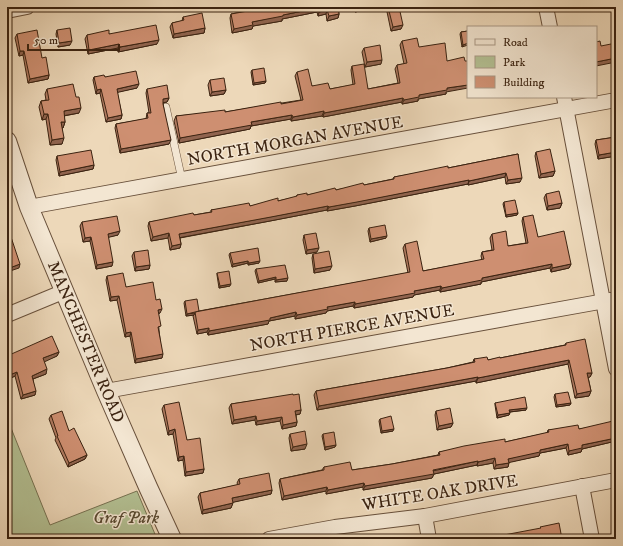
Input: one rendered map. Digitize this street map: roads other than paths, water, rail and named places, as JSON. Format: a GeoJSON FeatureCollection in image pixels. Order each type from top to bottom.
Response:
{"type":"FeatureCollection","features":[{"type":"Feature","properties":{"kind":"street"},"geometry":{"type":"LineString","coordinates":[[7,10],[27,7]]}},
{"type":"Feature","properties":{"kind":"street"},"geometry":{"type":"LineString","coordinates":[[546,7],[550,26]]}},
{"type":"Feature","properties":{"kind":"street","name":"NORTH MORGAN AVENUE"},"geometry":{"type":"LineString","coordinates":[[29,207],[182,180],[566,103],[616,100]]}},
{"type":"Feature","properties":{"kind":"street"},"geometry":{"type":"LineString","coordinates":[[566,103],[610,300],[616,370]]}},
{"type":"Feature","properties":{"kind":"street","name":"MANCHESTER ROAD"},"geometry":{"type":"LineString","coordinates":[[7,141],[29,207],[106,391],[172,539]]}},
{"type":"Feature","properties":{"kind":"street"},"geometry":{"type":"LineString","coordinates":[[7,315],[65,291]]}},
{"type":"Feature","properties":{"kind":"street","name":"NORTH PIERCE AVENUE"},"geometry":{"type":"LineString","coordinates":[[106,391],[610,300]]}},
{"type":"Feature","properties":{"kind":"street","name":"WHITE OAK DRIVE"},"geometry":{"type":"LineString","coordinates":[[269,539],[334,527],[425,516],[616,480]]}},
{"type":"Feature","properties":{"kind":"street"},"geometry":{"type":"LineString","coordinates":[[582,486],[592,539]]}},
{"type":"Feature","properties":{"kind":"street"},"geometry":{"type":"LineString","coordinates":[[425,516],[429,539]]}},
{"type":"Feature","properties":{"kind":"lane"},"geometry":{"type":"LineString","coordinates":[[166,107],[182,180]]}},
{"type":"Feature","properties":{"kind":"park label","name":"Graf Park"},"geometry":{"type":"Point","coordinates":[126,518]}}]}
